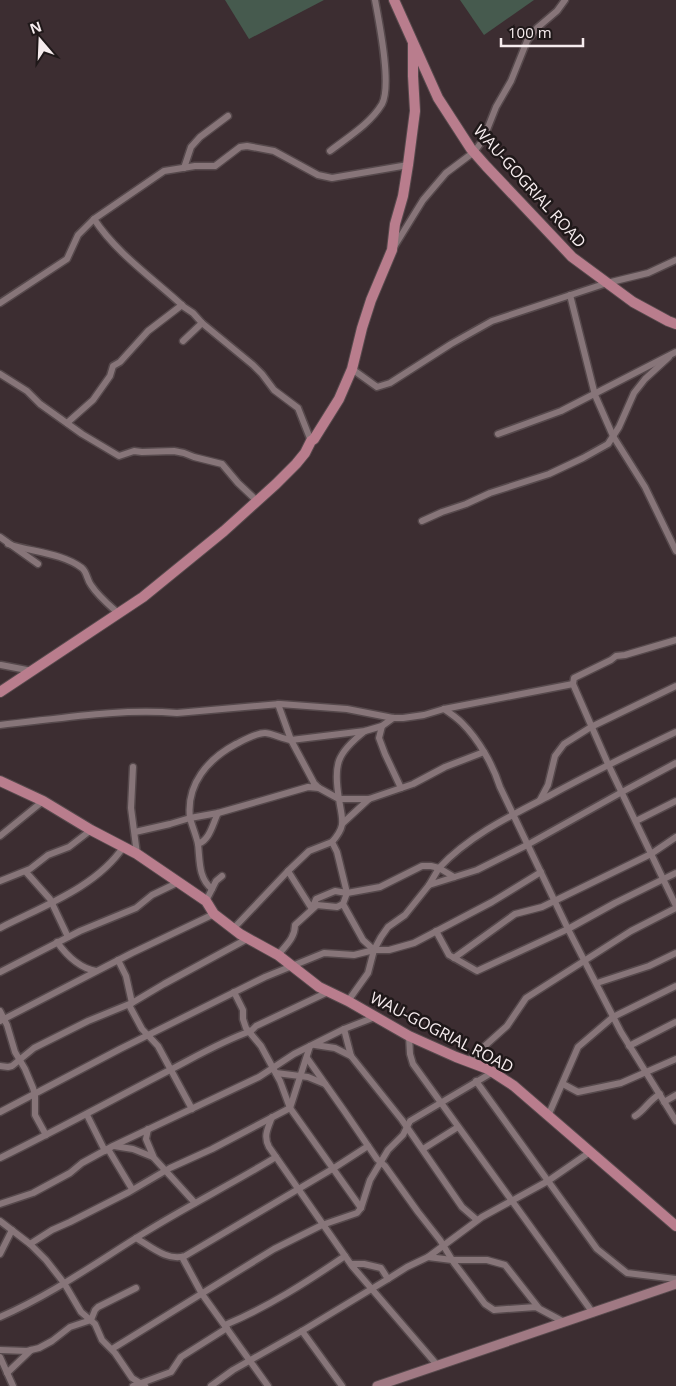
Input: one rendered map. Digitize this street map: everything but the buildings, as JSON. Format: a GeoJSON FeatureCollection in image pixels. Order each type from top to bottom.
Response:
{"type":"FeatureCollection","features":[{"type":"Feature","properties":{"kind":"main road","name":"WAU-GOGRIAL ROAD"},"geometry":{"type":"LineString","coordinates":[[394,0],[438,98],[474,152],[572,257],[634,302],[676,324]]}},
{"type":"Feature","properties":{"kind":"main road"},"geometry":{"type":"LineString","coordinates":[[0,692],[143,597],[217,537],[296,464],[314,439],[339,398],[352,370],[371,300],[392,250],[395,224],[403,196],[415,111],[414,44]]}},
{"type":"Feature","properties":{"kind":"main road","name":"WAU-GOGRIAL ROAD"},"geometry":{"type":"LineString","coordinates":[[1,784],[43,801],[90,830],[137,854],[206,901],[214,914],[233,929],[247,939],[278,955],[319,988],[348,1000],[410,1036],[493,1072],[514,1086],[676,1226]]}},
{"type":"Feature","properties":{"kind":"street"},"geometry":{"type":"LineString","coordinates":[[330,151],[366,123],[382,103],[385,88],[385,69],[375,0]]}},
{"type":"Feature","properties":{"kind":"street"},"geometry":{"type":"LineString","coordinates":[[392,250],[424,200],[446,173],[474,152],[484,140],[496,107],[511,81],[527,41],[537,28],[557,11],[565,0]]}},
{"type":"Feature","properties":{"kind":"street"},"geometry":{"type":"LineString","coordinates":[[184,168],[191,147],[228,116]]}},
{"type":"Feature","properties":{"kind":"street"},"geometry":{"type":"LineString","coordinates":[[0,303],[67,259],[78,235],[94,219],[164,171],[195,166],[215,166],[240,146],[274,151],[318,175],[332,178],[408,165]]}},
{"type":"Feature","properties":{"kind":"street"},"geometry":{"type":"LineString","coordinates":[[94,219],[104,234],[120,250],[202,323],[253,365],[274,390],[298,408],[311,441]]}},
{"type":"Feature","properties":{"kind":"street"},"geometry":{"type":"LineString","coordinates":[[352,370],[377,387],[390,383],[451,344],[492,321],[607,283],[648,273],[676,260]]}},
{"type":"Feature","properties":{"kind":"street"},"geometry":{"type":"LineString","coordinates":[[570,295],[595,395],[613,436],[645,486],[676,551]]}},
{"type":"Feature","properties":{"kind":"street"},"geometry":{"type":"LineString","coordinates":[[67,423],[93,400],[113,366],[120,362],[148,331],[182,305]]}},
{"type":"Feature","properties":{"kind":"street"},"geometry":{"type":"LineString","coordinates":[[183,341],[202,323]]}},
{"type":"Feature","properties":{"kind":"street"},"geometry":{"type":"LineString","coordinates":[[498,434],[561,412],[676,352]]}},
{"type":"Feature","properties":{"kind":"street"},"geometry":{"type":"LineString","coordinates":[[422,521],[490,493],[549,474],[608,444],[634,393],[645,378],[669,356]]}},
{"type":"Feature","properties":{"kind":"street"},"geometry":{"type":"LineString","coordinates":[[0,374],[27,390],[40,404],[82,434],[119,456],[134,450],[142,452],[174,451],[194,458],[222,464],[256,500]]}},
{"type":"Feature","properties":{"kind":"street"},"geometry":{"type":"LineString","coordinates":[[0,537],[38,564]]}},
{"type":"Feature","properties":{"kind":"street"},"geometry":{"type":"LineString","coordinates":[[8,544],[26,550],[57,556],[84,569],[91,585],[118,614]]}},
{"type":"Feature","properties":{"kind":"street"},"geometry":{"type":"LineString","coordinates":[[468,1062],[507,1026],[526,998],[631,931],[676,907],[608,764],[573,684],[574,678],[616,656],[676,640]]}},
{"type":"Feature","properties":{"kind":"street"},"geometry":{"type":"LineString","coordinates":[[0,665],[29,673]]}},
{"type":"Feature","properties":{"kind":"street"},"geometry":{"type":"LineString","coordinates":[[0,725],[113,713],[178,713],[278,704],[348,709],[393,718],[424,715],[444,709],[573,684]]}},
{"type":"Feature","properties":{"kind":"street"},"geometry":{"type":"LineString","coordinates":[[540,800],[548,786],[555,756],[564,744],[592,727],[676,686]]}},
{"type":"Feature","properties":{"kind":"street"},"geometry":{"type":"LineString","coordinates":[[278,704],[291,740],[314,783],[319,788],[339,799],[369,799],[413,784],[445,766],[484,752]]}},
{"type":"Feature","properties":{"kind":"street"},"geometry":{"type":"LineString","coordinates":[[444,709],[463,723],[494,769],[500,787],[568,929],[629,1046],[676,1121]]}},
{"type":"Feature","properties":{"kind":"street"},"geometry":{"type":"LineString","coordinates":[[212,889],[201,876],[198,844],[190,818],[192,793],[200,774],[214,757],[249,738],[265,733],[291,740],[365,731],[382,726],[393,718]]}},
{"type":"Feature","properties":{"kind":"street"},"geometry":{"type":"LineString","coordinates":[[382,726],[379,738],[401,788]]}},
{"type":"Feature","properties":{"kind":"street"},"geometry":{"type":"LineString","coordinates":[[233,929],[309,851],[332,842],[341,832],[343,823],[336,780],[339,757],[352,741],[365,731]]}},
{"type":"Feature","properties":{"kind":"street"},"geometry":{"type":"LineString","coordinates":[[348,1000],[368,973],[374,950],[388,927],[405,915],[429,885],[439,868],[454,852],[489,828],[514,814],[608,764],[676,732]]}},
{"type":"Feature","properties":{"kind":"street"},"geometry":{"type":"LineString","coordinates":[[429,885],[477,870],[676,764]]}},
{"type":"Feature","properties":{"kind":"street"},"geometry":{"type":"LineString","coordinates":[[133,767],[131,808],[137,854]]}},
{"type":"Feature","properties":{"kind":"street"},"geometry":{"type":"LineString","coordinates":[[135,832],[218,813],[308,788],[319,788]]}},
{"type":"Feature","properties":{"kind":"street"},"geometry":{"type":"LineString","coordinates":[[343,823],[369,799]]}},
{"type":"Feature","properties":{"kind":"street"},"geometry":{"type":"LineString","coordinates":[[0,836],[43,801]]}},
{"type":"Feature","properties":{"kind":"street"},"geometry":{"type":"LineString","coordinates":[[636,821],[676,801]]}},
{"type":"Feature","properties":{"kind":"street"},"geometry":{"type":"LineString","coordinates":[[198,844],[203,842],[209,835],[218,813]]}},
{"type":"Feature","properties":{"kind":"street"},"geometry":{"type":"LineString","coordinates":[[0,882],[26,872],[48,855],[69,847],[90,830]]}},
{"type":"Feature","properties":{"kind":"street"},"geometry":{"type":"LineString","coordinates":[[454,958],[515,914],[542,907],[651,854],[676,837]]}},
{"type":"Feature","properties":{"kind":"street"},"geometry":{"type":"LineString","coordinates":[[332,842],[346,893],[343,904],[364,940],[374,950]]}},
{"type":"Feature","properties":{"kind":"street"},"geometry":{"type":"LineString","coordinates":[[0,928],[88,882],[113,861],[124,846]]}},
{"type":"Feature","properties":{"kind":"street"},"geometry":{"type":"LineString","coordinates":[[312,908],[316,899],[327,894],[335,891],[346,893],[380,887],[422,866],[439,868],[454,878]]}},
{"type":"Feature","properties":{"kind":"street"},"geometry":{"type":"LineString","coordinates":[[288,871],[312,908]]}},
{"type":"Feature","properties":{"kind":"street"},"geometry":{"type":"LineString","coordinates":[[26,872],[41,887],[52,902],[68,937]]}},
{"type":"Feature","properties":{"kind":"street"},"geometry":{"type":"LineString","coordinates":[[0,1112],[120,1049],[291,966],[324,953],[354,955],[374,950],[389,950],[414,943],[492,902],[541,872]]}},
{"type":"Feature","properties":{"kind":"street"},"geometry":{"type":"LineString","coordinates":[[436,932],[449,955],[477,971],[568,929],[676,873]]}},
{"type":"Feature","properties":{"kind":"street"},"geometry":{"type":"LineString","coordinates":[[206,901],[216,881],[222,876]]}},
{"type":"Feature","properties":{"kind":"street"},"geometry":{"type":"LineString","coordinates":[[0,972],[68,937],[136,908],[152,895],[179,882]]}},
{"type":"Feature","properties":{"kind":"street"},"geometry":{"type":"LineString","coordinates":[[278,955],[293,938],[295,925],[312,908],[317,905],[337,907],[343,904]]}},
{"type":"Feature","properties":{"kind":"street"},"geometry":{"type":"LineString","coordinates":[[2,1020],[118,960],[214,914]]}},
{"type":"Feature","properties":{"kind":"street"},"geometry":{"type":"LineString","coordinates":[[0,1066],[10,1067],[34,1048],[88,1021],[131,1004],[247,939]]}},
{"type":"Feature","properties":{"kind":"street"},"geometry":{"type":"LineString","coordinates":[[58,942],[65,953],[77,964],[96,971]]}},
{"type":"Feature","properties":{"kind":"street"},"geometry":{"type":"LineString","coordinates":[[597,983],[649,966],[676,953]]}},
{"type":"Feature","properties":{"kind":"street"},"geometry":{"type":"LineString","coordinates":[[118,960],[126,976],[131,1004],[142,1029],[158,1046],[192,1109]]}},
{"type":"Feature","properties":{"kind":"street"},"geometry":{"type":"LineString","coordinates":[[548,1116],[578,1047],[614,1017],[676,986]]}},
{"type":"Feature","properties":{"kind":"street"},"geometry":{"type":"LineString","coordinates":[[234,992],[243,1010],[243,1022],[248,1032],[261,1046],[290,1108],[361,1208]]}},
{"type":"Feature","properties":{"kind":"street"},"geometry":{"type":"LineString","coordinates":[[0,1158],[199,1054],[328,992]]}},
{"type":"Feature","properties":{"kind":"street"},"geometry":{"type":"LineString","coordinates":[[0,1011],[2,1020],[29,1078],[35,1095],[35,1115],[46,1135]]}},
{"type":"Feature","properties":{"kind":"street"},"geometry":{"type":"LineString","coordinates":[[0,1204],[33,1193],[70,1173],[79,1164],[148,1129],[274,1071],[288,1057],[344,1029],[375,1017]]}},
{"type":"Feature","properties":{"kind":"street"},"geometry":{"type":"LineString","coordinates":[[629,1046],[676,1022]]}},
{"type":"Feature","properties":{"kind":"street"},"geometry":{"type":"LineString","coordinates":[[344,1029],[351,1056],[407,1126],[462,1207],[477,1220]]}},
{"type":"Feature","properties":{"kind":"street"},"geometry":{"type":"LineString","coordinates":[[410,1036],[411,1061],[593,1313]]}},
{"type":"Feature","properties":{"kind":"street"},"geometry":{"type":"LineString","coordinates":[[312,1045],[330,1047],[351,1056]]}},
{"type":"Feature","properties":{"kind":"street"},"geometry":{"type":"LineString","coordinates":[[30,1244],[55,1228],[70,1222],[170,1168],[212,1150],[290,1108],[312,1045]]}},
{"type":"Feature","properties":{"kind":"street"},"geometry":{"type":"LineString","coordinates":[[306,1058],[377,1160],[385,1166],[485,1304],[494,1310],[538,1307]]}},
{"type":"Feature","properties":{"kind":"street"},"geometry":{"type":"LineString","coordinates":[[563,1084],[578,1092],[621,1082],[676,1059]]}},
{"type":"Feature","properties":{"kind":"street"},"geometry":{"type":"LineString","coordinates":[[274,1071],[315,1079],[326,1085]]}},
{"type":"Feature","properties":{"kind":"street"},"geometry":{"type":"LineString","coordinates":[[112,1349],[274,1250],[322,1225],[355,1214],[361,1208],[368,1184],[388,1150],[400,1139],[411,1120],[493,1072]]}},
{"type":"Feature","properties":{"kind":"street"},"geometry":{"type":"LineString","coordinates":[[476,1081],[597,1249],[630,1274],[676,1279]]}},
{"type":"Feature","properties":{"kind":"street"},"geometry":{"type":"LineString","coordinates":[[636,1116],[650,1100],[660,1094]]}},
{"type":"Feature","properties":{"kind":"street"},"geometry":{"type":"LineString","coordinates":[[664,1102],[676,1095]]}},
{"type":"Feature","properties":{"kind":"street"},"geometry":{"type":"LineString","coordinates":[[87,1114],[132,1189]]}},
{"type":"Feature","properties":{"kind":"street"},"geometry":{"type":"LineString","coordinates":[[273,1117],[265,1137],[267,1144],[351,1264],[438,1366]]}},
{"type":"Feature","properties":{"kind":"street"},"geometry":{"type":"LineString","coordinates":[[423,1149],[458,1127]]}},
{"type":"Feature","properties":{"kind":"street"},"geometry":{"type":"LineString","coordinates":[[148,1129],[146,1139],[154,1158],[195,1204]]}},
{"type":"Feature","properties":{"kind":"street"},"geometry":{"type":"LineString","coordinates":[[136,1238],[169,1256],[182,1258],[368,1146]]}},
{"type":"Feature","properties":{"kind":"street"},"geometry":{"type":"LineString","coordinates":[[109,1149],[133,1149],[154,1158]]}},
{"type":"Feature","properties":{"kind":"street"},"geometry":{"type":"LineString","coordinates":[[211,1386],[226,1374],[302,1332],[388,1278],[428,1257],[477,1220],[548,1181],[590,1152]]}},
{"type":"Feature","properties":{"kind":"street"},"geometry":{"type":"LineString","coordinates":[[0,1317],[32,1302],[136,1238],[276,1157]]}},
{"type":"Feature","properties":{"kind":"street"},"geometry":{"type":"LineString","coordinates":[[0,1221],[30,1244],[46,1260],[64,1282],[78,1309],[95,1324],[102,1340],[112,1349],[139,1385],[171,1372],[181,1357],[226,1327],[259,1310],[345,1256]]}},
{"type":"Feature","properties":{"kind":"street"},"geometry":{"type":"LineString","coordinates":[[0,1254],[12,1230]]}},
{"type":"Feature","properties":{"kind":"street"},"geometry":{"type":"LineString","coordinates":[[428,1257],[452,1260],[487,1260],[504,1265],[538,1307],[564,1322]]}},
{"type":"Feature","properties":{"kind":"street"},"geometry":{"type":"LineString","coordinates":[[182,1258],[202,1294],[268,1386]]}},
{"type":"Feature","properties":{"kind":"street"},"geometry":{"type":"LineString","coordinates":[[351,1264],[370,1265],[381,1268],[388,1278]]}},
{"type":"Feature","properties":{"kind":"street"},"geometry":{"type":"LineString","coordinates":[[377,1386],[676,1284]]}},
{"type":"Feature","properties":{"kind":"street"},"geometry":{"type":"LineString","coordinates":[[0,1350],[31,1350],[48,1344],[70,1327],[90,1321],[98,1307],[136,1288]]}},
{"type":"Feature","properties":{"kind":"street"},"geometry":{"type":"LineString","coordinates":[[302,1332],[342,1386]]}},
{"type":"Feature","properties":{"kind":"street"},"geometry":{"type":"LineString","coordinates":[[7,1373],[31,1350]]}},
{"type":"Feature","properties":{"kind":"street"},"geometry":{"type":"LineString","coordinates":[[0,1357],[13,1386]]}},
{"type":"Feature","properties":{"kind":"green space"},"geometry":{"type":"Polygon","coordinates":[[[225,0],[324,0],[249,39],[225,0]]]}},
{"type":"Feature","properties":{"kind":"green space"},"geometry":{"type":"Polygon","coordinates":[[[460,0],[534,0],[484,35],[460,0]]]}}]}
